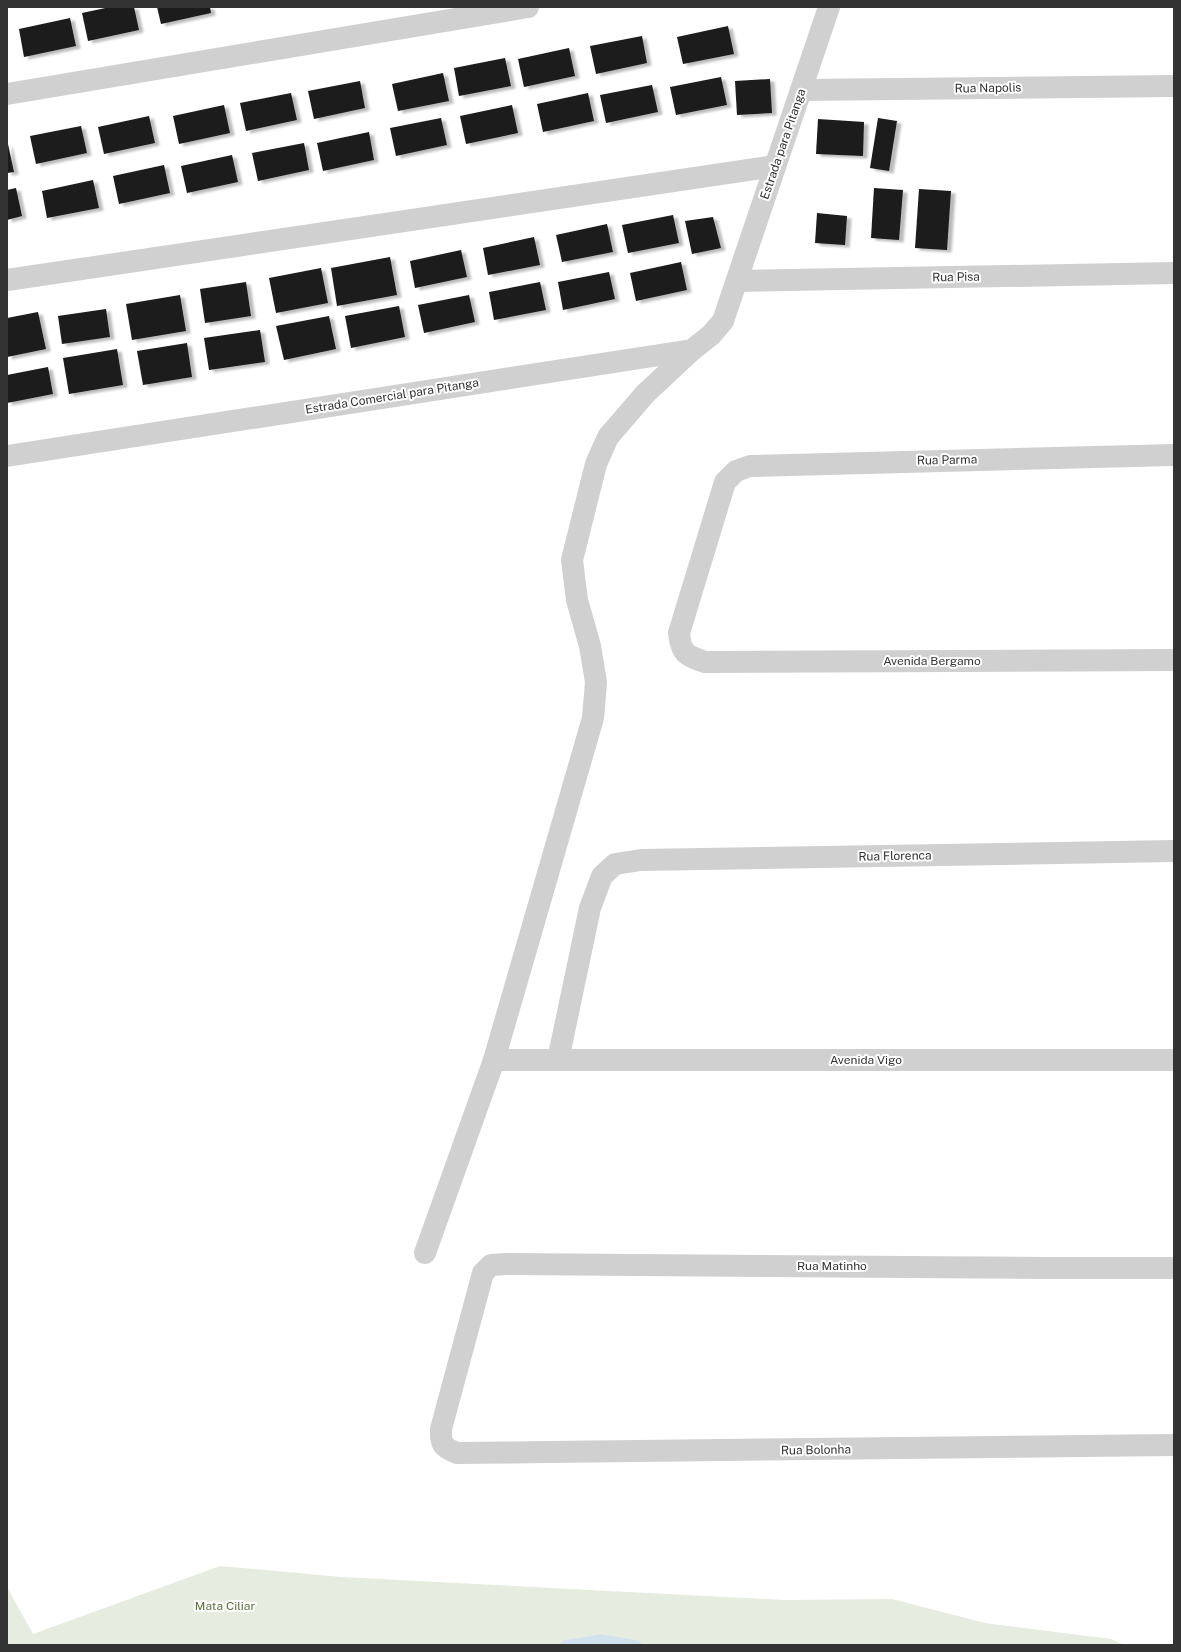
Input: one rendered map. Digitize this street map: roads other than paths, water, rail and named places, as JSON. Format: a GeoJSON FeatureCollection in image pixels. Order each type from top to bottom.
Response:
{"type":"FeatureCollection","features":[{"type":"Feature","properties":{"kind":"street"},"geometry":{"type":"LineString","coordinates":[[7,94],[528,7]]}},
{"type":"Feature","properties":{"kind":"street","name":"Estrada para Pitanga"},"geometry":{"type":"LineString","coordinates":[[737,281],[829,7]]}},
{"type":"Feature","properties":{"kind":"street","name":"Rua Napolis"},"geometry":{"type":"LineString","coordinates":[[801,90],[1174,86]]}},
{"type":"Feature","properties":{"kind":"street"},"geometry":{"type":"LineString","coordinates":[[7,280],[775,166]]}},
{"type":"Feature","properties":{"kind":"street","name":"Rua Pisa"},"geometry":{"type":"LineString","coordinates":[[737,281],[1174,273]]}},
{"type":"Feature","properties":{"kind":"street","name":"Estrada Comercial para Pitanga"},"geometry":{"type":"LineString","coordinates":[[7,456],[692,350],[711,335],[723,321],[737,281]]}},
{"type":"Feature","properties":{"kind":"street"},"geometry":{"type":"LineString","coordinates":[[425,1252],[494,1060],[594,718],[596,682],[590,646],[576,600],[572,560],[596,464],[608,437],[645,394],[692,350]]}},
{"type":"Feature","properties":{"kind":"street","name":"Rua Parma"},"geometry":{"type":"LineString","coordinates":[[690,657],[680,646],[679,633],[724,482],[736,471],[750,466],[766,464],[1174,455]]}},
{"type":"Feature","properties":{"kind":"street","name":"Avenida Bergamo"},"geometry":{"type":"LineString","coordinates":[[690,657],[705,662],[1174,660]]}},
{"type":"Feature","properties":{"kind":"street","name":"Rua Florenca"},"geometry":{"type":"LineString","coordinates":[[558,1060],[590,908],[602,876],[615,864],[641,860],[1174,851]]}},
{"type":"Feature","properties":{"kind":"street","name":"Avenida Vigo"},"geometry":{"type":"LineString","coordinates":[[494,1060],[1174,1060]]}},
{"type":"Feature","properties":{"kind":"street","name":"Rua Matinho"},"geometry":{"type":"LineString","coordinates":[[457,1453],[445,1448],[441,1442],[441,1429],[483,1273],[491,1265],[1174,1268]]}},
{"type":"Feature","properties":{"kind":"street","name":"Rua Bolonha"},"geometry":{"type":"LineString","coordinates":[[457,1453],[1174,1445]]}},
{"type":"Feature","properties":{"kind":"waterway"},"geometry":{"type":"LineString","coordinates":[[565,1645],[601,1639],[637,1645]]}},
{"type":"Feature","properties":{"kind":"park label","name":"Mata Ciliar"},"geometry":{"type":"Point","coordinates":[225,1606]}}]}
